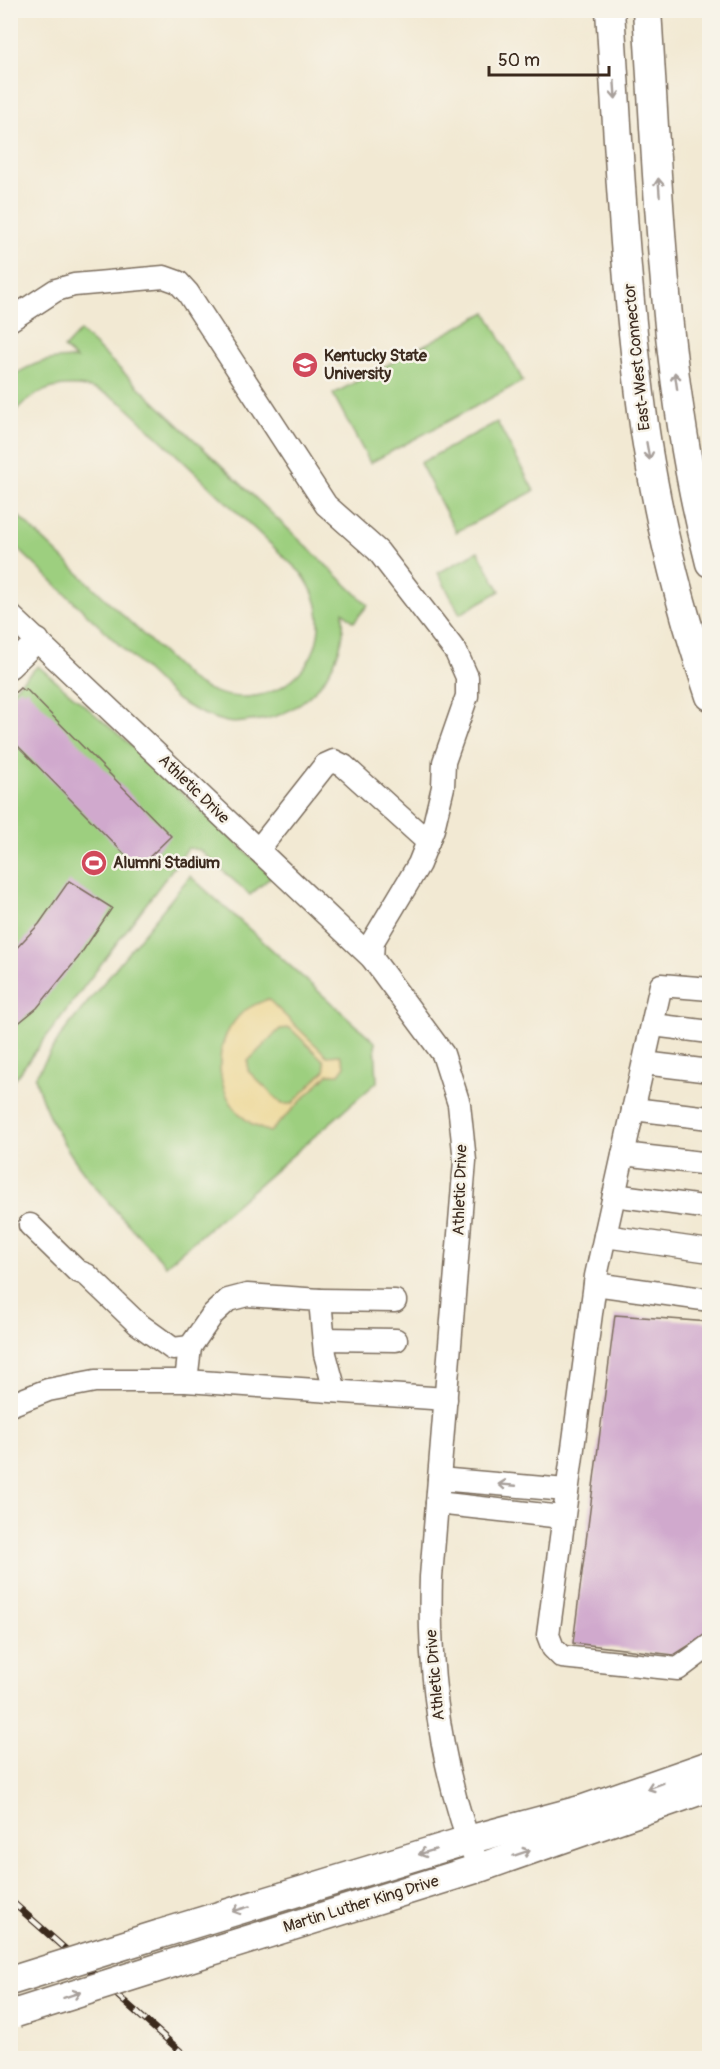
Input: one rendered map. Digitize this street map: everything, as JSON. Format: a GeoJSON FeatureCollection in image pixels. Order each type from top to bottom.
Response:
{"type":"FeatureCollection","features":[{"type":"Feature","properties":{"kind":"main road","name":"East-West Connector"},"geometry":{"type":"LineString","coordinates":[[610,10],[632,318],[645,433],[668,548],[710,696]]}},
{"type":"Feature","properties":{"kind":"main road"},"geometry":{"type":"LineString","coordinates":[[647,10],[669,330],[684,439],[710,562]]}},
{"type":"Feature","properties":{"kind":"main road","name":"Martin Luther King Drive"},"geometry":{"type":"LineString","coordinates":[[10,1981],[468,1840],[584,1809],[710,1765]]}},
{"type":"Feature","properties":{"kind":"main road","name":"Martin Luther King Drive"},"geometry":{"type":"LineString","coordinates":[[13,2014],[479,1868],[710,1787]]}},
{"type":"Feature","properties":{"kind":"street"},"geometry":{"type":"LineString","coordinates":[[10,320],[56,290],[74,285],[164,278],[178,282],[188,293],[326,505],[378,551],[456,652],[466,676],[467,696],[444,762],[442,787],[428,842],[419,864],[373,941],[372,958]]}},
{"type":"Feature","properties":{"kind":"street","name":"Athletic Drive"},"geometry":{"type":"LineString","coordinates":[[10,615],[372,958],[443,1054],[459,1104],[465,1161],[437,1503],[429,1633],[435,1701],[445,1757],[468,1840],[479,1868]]}},
{"type":"Feature","properties":{"kind":"street"},"geometry":{"type":"LineString","coordinates":[[10,667],[38,640]]}},
{"type":"Feature","properties":{"kind":"street"},"geometry":{"type":"LineString","coordinates":[[258,850],[325,765],[334,761],[344,766],[428,842]]}},
{"type":"Feature","properties":{"kind":"street"},"geometry":{"type":"LineString","coordinates":[[710,989],[661,985],[595,1284],[548,1635],[553,1648],[562,1657],[678,1669],[710,1645]]}},
{"type":"Feature","properties":{"kind":"street"},"geometry":{"type":"LineString","coordinates":[[652,1025],[710,1032]]}},
{"type":"Feature","properties":{"kind":"street"},"geometry":{"type":"LineString","coordinates":[[644,1063],[710,1071]]}},
{"type":"Feature","properties":{"kind":"street"},"geometry":{"type":"LineString","coordinates":[[633,1109],[710,1118]]}},
{"type":"Feature","properties":{"kind":"street"},"geometry":{"type":"LineString","coordinates":[[623,1154],[710,1164]]}},
{"type":"Feature","properties":{"kind":"street"},"geometry":{"type":"LineString","coordinates":[[614,1195],[710,1208]]}},
{"type":"Feature","properties":{"kind":"street"},"geometry":{"type":"LineString","coordinates":[[30,1225],[77,1271],[87,1275],[137,1323],[173,1349],[190,1347]]}},
{"type":"Feature","properties":{"kind":"street"},"geometry":{"type":"LineString","coordinates":[[605,1236],[710,1251]]}},
{"type":"Feature","properties":{"kind":"street"},"geometry":{"type":"LineString","coordinates":[[595,1284],[710,1300]]}},
{"type":"Feature","properties":{"kind":"street"},"geometry":{"type":"LineString","coordinates":[[186,1382],[190,1347],[213,1314],[228,1300],[247,1295],[320,1300],[395,1301]]}},
{"type":"Feature","properties":{"kind":"street"},"geometry":{"type":"LineString","coordinates":[[320,1300],[324,1339],[335,1391]]}},
{"type":"Feature","properties":{"kind":"street"},"geometry":{"type":"LineString","coordinates":[[324,1339],[396,1340]]}},
{"type":"Feature","properties":{"kind":"street"},"geometry":{"type":"LineString","coordinates":[[10,1405],[48,1390],[94,1381],[186,1382],[446,1399]]}},
{"type":"Feature","properties":{"kind":"street"},"geometry":{"type":"LineString","coordinates":[[439,1479],[566,1490]]}},
{"type":"Feature","properties":{"kind":"street"},"geometry":{"type":"LineString","coordinates":[[437,1503],[562,1517]]}},
{"type":"Feature","properties":{"kind":"green space"},"geometry":{"type":"Polygon","coordinates":[[[486,312],[523,381],[370,463],[333,394],[486,312]]]}},
{"type":"Feature","properties":{"kind":"green space"},"geometry":{"type":"Polygon","coordinates":[[[80,331],[368,605],[354,622],[343,612],[342,639],[330,670],[310,696],[297,706],[267,719],[233,723],[207,716],[183,704],[11,542],[11,509],[190,679],[220,694],[249,697],[275,690],[296,676],[312,655],[319,630],[316,602],[301,573],[123,404],[94,389],[64,386],[36,395],[11,416],[11,377],[42,362],[76,359],[64,348],[80,331]]]}},
{"type":"Feature","properties":{"kind":"green space"},"geometry":{"type":"Polygon","coordinates":[[[497,422],[534,491],[456,532],[420,463],[497,422]]]}},
{"type":"Feature","properties":{"kind":"green space"},"geometry":{"type":"Polygon","coordinates":[[[478,551],[500,591],[460,614],[438,573],[478,551]]]}},
{"type":"Feature","properties":{"kind":"green space","name":"Alumni Stadium"},"geometry":{"type":"Polygon","coordinates":[[[38,666],[123,738],[272,876],[250,895],[200,850],[188,848],[11,1084],[11,691],[38,666]]]}},
{"type":"Feature","properties":{"kind":"green space"},"geometry":{"type":"Polygon","coordinates":[[[190,876],[375,1042],[377,1082],[166,1265],[88,1178],[57,1131],[44,1105],[35,1077],[62,1034],[190,876]]]}},
{"type":"Feature","properties":{"kind":"sand"},"geometry":{"type":"Polygon","coordinates":[[[268,999],[327,1056],[340,1055],[345,1066],[339,1074],[328,1074],[270,1132],[252,1124],[238,1112],[228,1097],[222,1080],[220,1062],[223,1044],[231,1027],[243,1012],[268,999]],[[290,1028],[280,1029],[248,1061],[248,1071],[282,1104],[292,1104],[325,1070],[324,1061],[290,1028]]]}},
{"type":"Feature","properties":{"kind":"building"},"geometry":{"type":"Polygon","coordinates":[[[20,688],[24,691],[26,689],[171,836],[138,868],[17,745],[10,751],[10,697],[20,688]]]}},
{"type":"Feature","properties":{"kind":"building"},"geometry":{"type":"Polygon","coordinates":[[[69,881],[112,908],[78,958],[37,1008],[10,1030],[10,955],[39,924],[69,881]]]}},
{"type":"Feature","properties":{"kind":"building"},"geometry":{"type":"Polygon","coordinates":[[[615,1315],[710,1322],[710,1632],[674,1655],[573,1643],[615,1315]]]}},
{"type":"Feature","properties":{"kind":"railway"},"geometry":{"type":"LineString","coordinates":[[10,1900],[188,2058]]}},
{"type":"Feature","properties":{"kind":"place","name":"Kentucky State University"},"geometry":{"type":"Point","coordinates":[305,365]}},
{"type":"Feature","properties":{"kind":"place","name":"Alumni Stadium"},"geometry":{"type":"Point","coordinates":[94,863]}}]}
